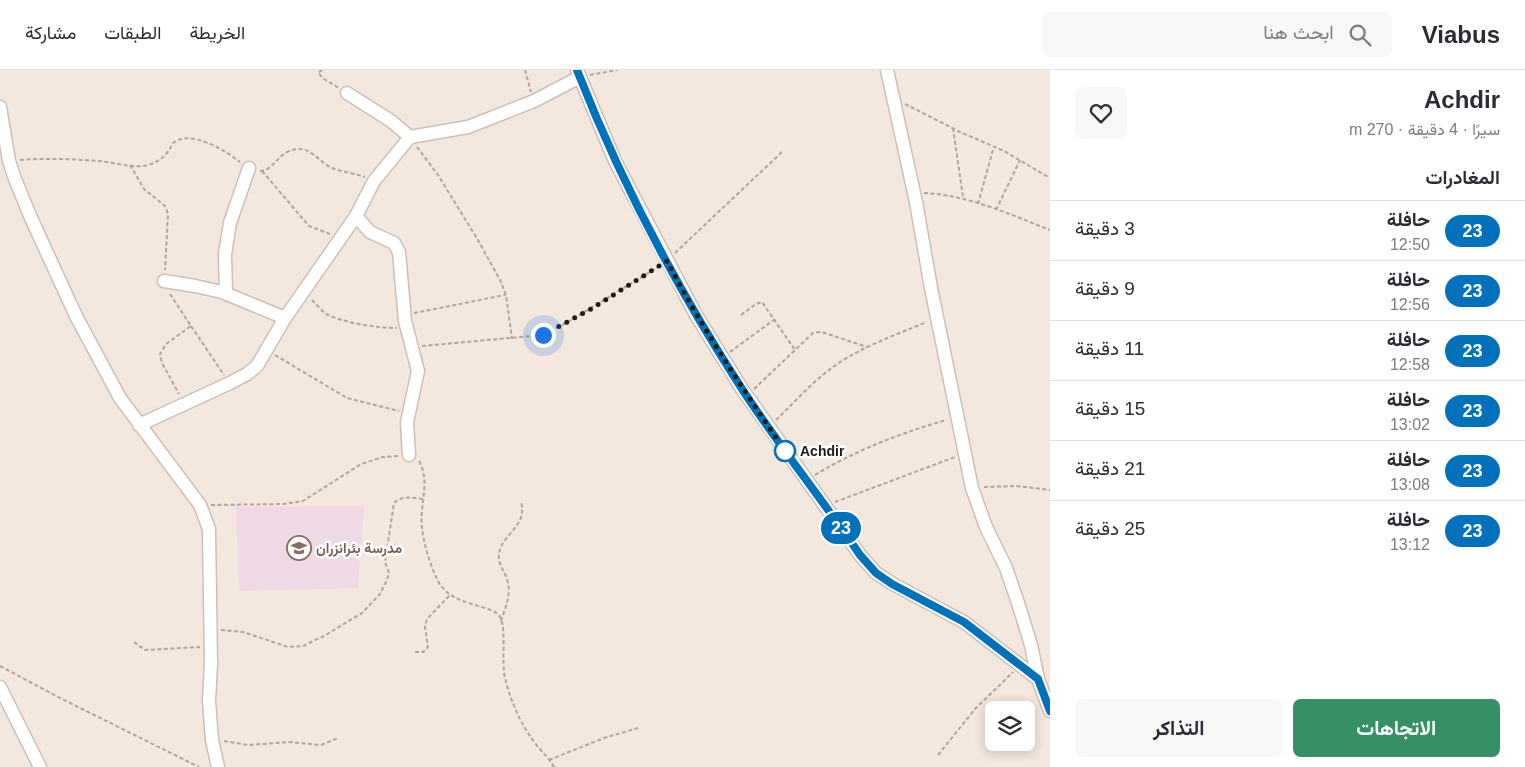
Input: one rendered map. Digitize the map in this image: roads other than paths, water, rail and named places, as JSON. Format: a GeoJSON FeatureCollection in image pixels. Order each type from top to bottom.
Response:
{"type":"FeatureCollection","features":[{"type":"Feature","properties":{"kind":"street"},"geometry":{"type":"LineString","coordinates":[[887,70],[914,192],[937,318],[972,488],[986,527],[1006,568],[1031,645],[1038,679],[1050,707]]}},
{"type":"Feature","properties":{"kind":"street"},"geometry":{"type":"LineString","coordinates":[[139,425],[230,383],[257,366],[285,318],[356,216],[374,181],[410,137],[468,127],[534,101],[579,74],[615,161],[696,315],[746,395],[860,555],[876,573],[892,584],[964,622],[1038,679]]}},
{"type":"Feature","properties":{"kind":"street"},"geometry":{"type":"LineString","coordinates":[[347,93],[410,137]]}},
{"type":"Feature","properties":{"kind":"street"},"geometry":{"type":"LineString","coordinates":[[0,107],[9,161],[31,218],[76,316],[112,385],[139,425],[200,505],[209,529],[211,630],[209,701],[212,740],[218,767]]}},
{"type":"Feature","properties":{"kind":"street"},"geometry":{"type":"LineString","coordinates":[[226,294],[225,254],[230,223],[249,168]]}},
{"type":"Feature","properties":{"kind":"street"},"geometry":{"type":"LineString","coordinates":[[356,216],[370,232],[390,240],[397,247],[400,258],[406,329],[418,371],[409,412],[407,431],[409,455]]}},
{"type":"Feature","properties":{"kind":"street"},"geometry":{"type":"LineString","coordinates":[[164,281],[226,294],[285,318]]}},
{"type":"Feature","properties":{"kind":"street"},"geometry":{"type":"LineString","coordinates":[[0,687],[40,767]]}},
{"type":"Feature","properties":{"kind":"place","name":"Achdir"},"geometry":{"type":"Point","coordinates":[785,451]}},
{"type":"Feature","properties":{"kind":"place","name":"مدرسة بئرانزران"},"geometry":{"type":"Point","coordinates":[299,548]}}]}
